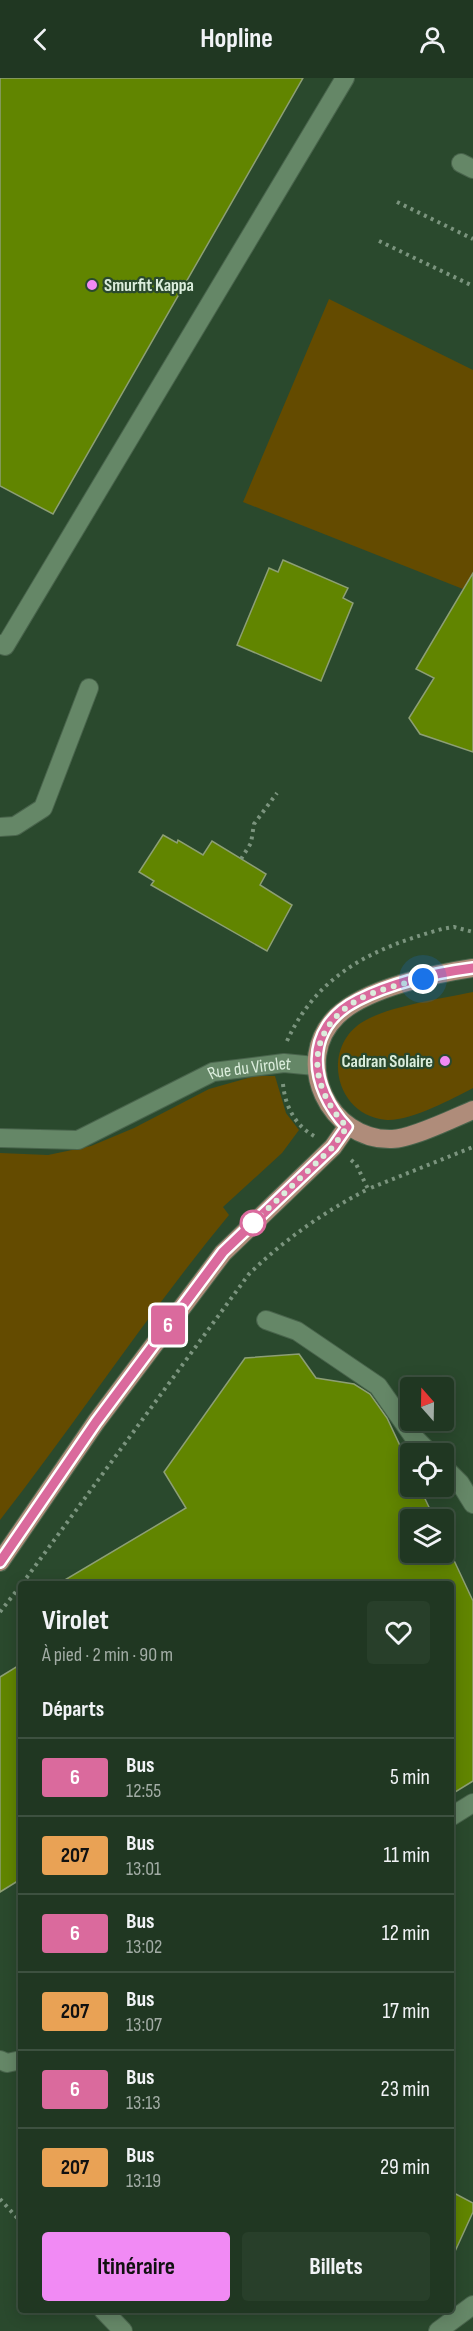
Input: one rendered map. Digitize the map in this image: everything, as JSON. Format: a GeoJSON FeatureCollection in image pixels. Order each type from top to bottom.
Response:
{"type":"FeatureCollection","features":[{"type":"Feature","properties":{"kind":"main road"},"geometry":{"type":"LineString","coordinates":[[473,968],[407,983],[357,1001],[337,1016],[326,1032],[315,1065],[323,1096],[332,1111],[347,1127],[363,1135],[394,1139],[473,1110]]}},
{"type":"Feature","properties":{"kind":"main road"},"geometry":{"type":"LineString","coordinates":[[0,1562],[96,1422],[223,1252],[333,1147],[347,1127]]}},
{"type":"Feature","properties":{"kind":"street"},"geometry":{"type":"LineString","coordinates":[[2,649],[345,78]]}},
{"type":"Feature","properties":{"kind":"street"},"geometry":{"type":"LineString","coordinates":[[0,827],[15,826],[42,808],[89,688]]}},
{"type":"Feature","properties":{"kind":"street","name":"Rue du Virolet"},"geometry":{"type":"LineString","coordinates":[[0,1138],[78,1140],[213,1072],[284,1063],[315,1065]]}},
{"type":"Feature","properties":{"kind":"street"},"geometry":{"type":"LineString","coordinates":[[266,1320],[297,1331],[378,1386],[412,1436],[419,1443]]}},
{"type":"Feature","properties":{"kind":"street"},"geometry":{"type":"LineString","coordinates":[[454,1477],[473,1504]]}},
{"type":"Feature","properties":{"kind":"street"},"geometry":{"type":"LineString","coordinates":[[454,1815],[473,1803]]}},
{"type":"Feature","properties":{"kind":"street"},"geometry":{"type":"LineString","coordinates":[[0,2060],[7,2063],[18,2061]]}},
{"type":"Feature","properties":{"kind":"street"},"geometry":{"type":"LineString","coordinates":[[438,2331],[473,2305]]}},
{"type":"Feature","properties":{"kind":"street"},"geometry":{"type":"LineString","coordinates":[[106,2313],[123,2331]]}},
{"type":"Feature","properties":{"kind":"path"},"geometry":{"type":"LineString","coordinates":[[397,202],[473,239]]}},
{"type":"Feature","properties":{"kind":"path"},"geometry":{"type":"LineString","coordinates":[[379,241],[473,286]]}},
{"type":"Feature","properties":{"kind":"path"},"geometry":{"type":"LineString","coordinates":[[242,859],[251,843],[254,824],[277,793]]}},
{"type":"Feature","properties":{"kind":"path"},"geometry":{"type":"LineString","coordinates":[[286,1043],[295,1024],[329,981],[361,959],[442,929],[454,927],[473,932]]}},
{"type":"Feature","properties":{"kind":"path"},"geometry":{"type":"LineString","coordinates":[[282,1079],[290,1108],[300,1128],[309,1134]]}},
{"type":"Feature","properties":{"kind":"path"},"geometry":{"type":"LineString","coordinates":[[24,1581],[249,1274],[270,1253],[325,1212],[368,1189],[473,1147]]}},
{"type":"Feature","properties":{"kind":"path"},"geometry":{"type":"LineString","coordinates":[[356,1164],[368,1189]]}},
{"type":"Feature","properties":{"kind":"path"},"geometry":{"type":"LineString","coordinates":[[0,1612],[18,1589]]}},
{"type":"Feature","properties":{"kind":"path"},"geometry":{"type":"LineString","coordinates":[[0,2199],[18,2219]]}},
{"type":"Feature","properties":{"kind":"shaded area"},"geometry":{"type":"Polygon","coordinates":[[[329,299],[473,370],[473,593],[243,502],[329,299]]]}},
{"type":"Feature","properties":{"kind":"shaded area"},"geometry":{"type":"Polygon","coordinates":[[[473,992],[473,1088],[431,1109],[397,1119],[387,1120],[369,1116],[354,1106],[344,1093],[339,1077],[338,1061],[342,1045],[351,1031],[366,1020],[389,1011],[473,992]]]}},
{"type":"Feature","properties":{"kind":"shaded area"},"geometry":{"type":"Polygon","coordinates":[[[255,1076],[275,1076],[286,1113],[299,1130],[282,1153],[223,1207],[229,1215],[170,1290],[0,1520],[0,1153],[48,1155],[91,1146],[134,1128],[209,1089],[255,1076]]]}},
{"type":"Feature","properties":{"kind":"building","name":"Smurfit Kappa"},"geometry":{"type":"Polygon","coordinates":[[[0,78],[303,78],[53,514],[0,486],[0,78]]]}},
{"type":"Feature","properties":{"kind":"building"},"geometry":{"type":"Polygon","coordinates":[[[283,560],[348,588],[343,598],[353,603],[321,681],[237,645],[269,568],[278,572],[283,560]]]}},
{"type":"Feature","properties":{"kind":"building"},"geometry":{"type":"Polygon","coordinates":[[[473,573],[473,752],[420,734],[409,718],[434,678],[416,669],[473,573]]]}},
{"type":"Feature","properties":{"kind":"building"},"geometry":{"type":"Polygon","coordinates":[[[163,835],[177,843],[178,840],[203,855],[212,841],[266,874],[260,885],[292,905],[267,951],[151,885],[154,881],[139,872],[163,835]]]}},
{"type":"Feature","properties":{"kind":"building"},"geometry":{"type":"Polygon","coordinates":[[[299,1354],[316,1378],[354,1384],[370,1394],[387,1418],[400,1446],[400,1497],[424,1497],[430,1509],[400,1509],[400,1563],[454,1563],[454,1560],[473,1601],[473,1781],[454,1793],[454,1581],[63,1581],[186,1508],[164,1472],[245,1358],[299,1354]]]}},
{"type":"Feature","properties":{"kind":"building"},"geometry":{"type":"Polygon","coordinates":[[[18,1666],[18,1881],[0,1892],[0,1677],[18,1666]]]}},
{"type":"Feature","properties":{"kind":"building"},"geometry":{"type":"Polygon","coordinates":[[[454,2193],[473,2203],[473,2212],[454,2254],[454,2193]]]}},
{"type":"Feature","properties":{"kind":"bus line","name":"6"},"geometry":{"type":"LineString","coordinates":[[0,1562],[96,1422],[223,1252],[333,1147],[347,1127],[332,1111],[323,1096],[315,1065],[326,1032],[337,1016],[357,1001],[407,983],[473,968]]}},
{"type":"Feature","properties":{"kind":"place","name":"Smurfit Kappa"},"geometry":{"type":"Point","coordinates":[92,285]}},
{"type":"Feature","properties":{"kind":"place","name":"Cadran Solaire"},"geometry":{"type":"Point","coordinates":[445,1061]}},
{"type":"Feature","properties":{"kind":"route"},"geometry":{"type":"LineString","coordinates":[[253,1223],[333,1147],[347,1127],[332,1111],[323,1096],[315,1065],[326,1032],[337,1016],[357,1001],[423,979]]}}]}
